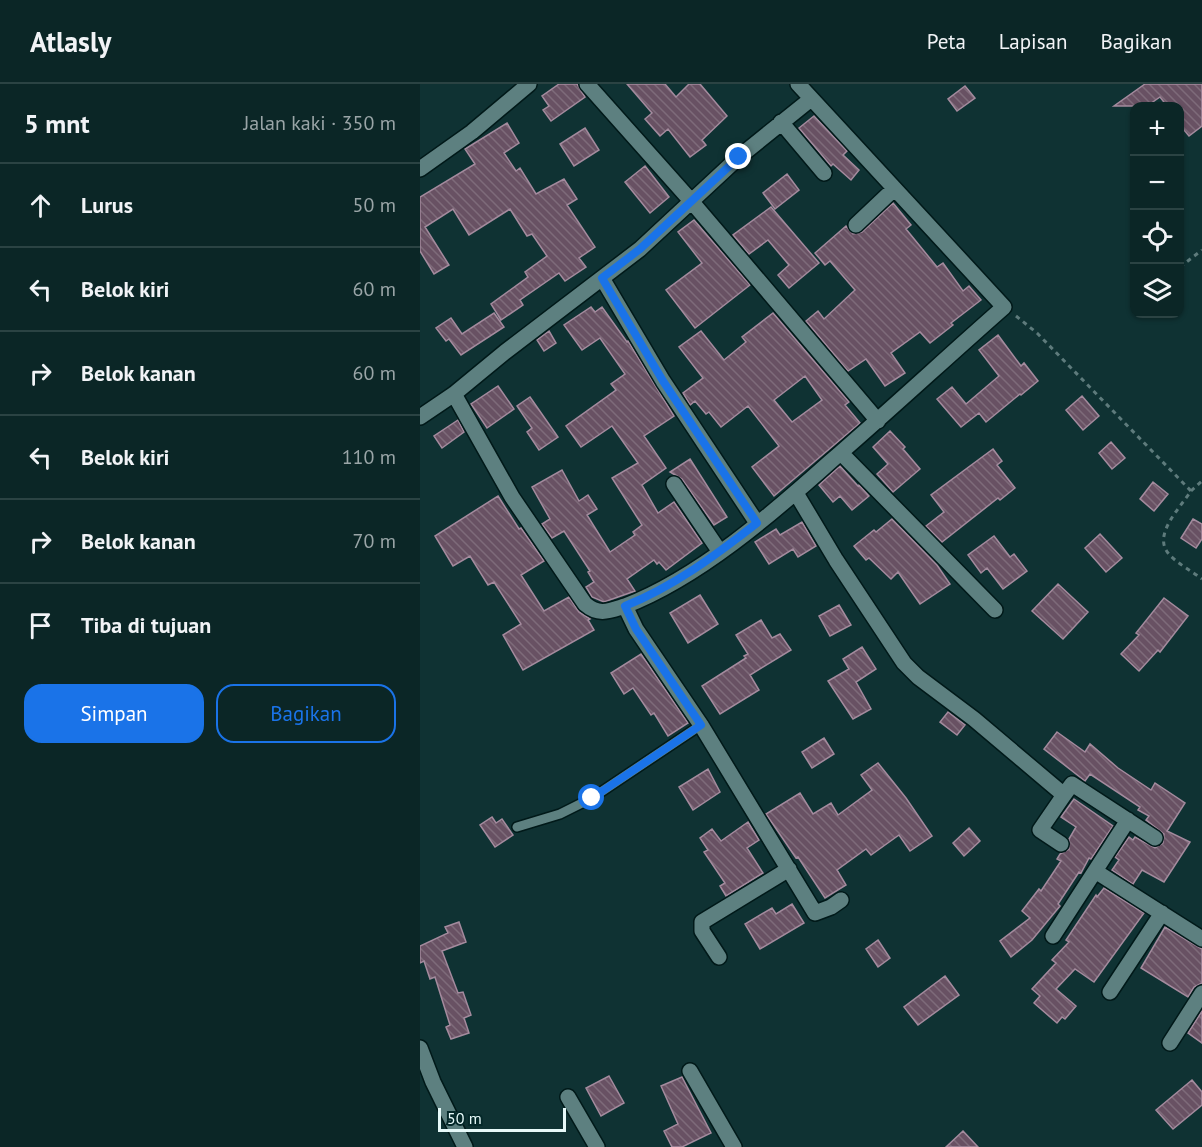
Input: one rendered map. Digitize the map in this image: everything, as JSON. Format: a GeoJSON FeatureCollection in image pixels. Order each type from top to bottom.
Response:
{"type":"FeatureCollection","features":[{"type":"Feature","properties":{"kind":"street"},"geometry":{"type":"LineString","coordinates":[[587,84],[692,202],[878,421]]}},
{"type":"Feature","properties":{"kind":"street"},"geometry":{"type":"LineString","coordinates":[[454,394],[512,496],[585,604],[600,613],[652,596],[720,552],[796,493],[878,421],[1004,307],[798,84]]}},
{"type":"Feature","properties":{"kind":"street"},"geometry":{"type":"LineString","coordinates":[[420,169],[472,132],[523,86]]}},
{"type":"Feature","properties":{"kind":"street"},"geometry":{"type":"LineString","coordinates":[[420,417],[454,394],[640,249],[739,157],[811,99]]}},
{"type":"Feature","properties":{"kind":"street"},"geometry":{"type":"LineString","coordinates":[[781,122],[824,173]]}},
{"type":"Feature","properties":{"kind":"street"},"geometry":{"type":"LineString","coordinates":[[856,225],[894,189]]}},
{"type":"Feature","properties":{"kind":"street"},"geometry":{"type":"LineString","coordinates":[[602,278],[663,381],[757,523]]}},
{"type":"Feature","properties":{"kind":"street"},"geometry":{"type":"LineString","coordinates":[[841,453],[995,610]]}},
{"type":"Feature","properties":{"kind":"street"},"geometry":{"type":"LineString","coordinates":[[674,484],[720,552]]}},
{"type":"Feature","properties":{"kind":"street"},"geometry":{"type":"LineString","coordinates":[[796,493],[836,561],[904,663],[918,677],[974,719],[1064,795]]}},
{"type":"Feature","properties":{"kind":"street"},"geometry":{"type":"LineString","coordinates":[[625,606],[636,629],[701,725],[815,913],[841,900]]}},
{"type":"Feature","properties":{"kind":"street"},"geometry":{"type":"LineString","coordinates":[[1061,844],[1040,830],[1072,784],[1155,838]]}},
{"type":"Feature","properties":{"kind":"street"},"geometry":{"type":"LineString","coordinates":[[1053,936],[1128,820]]}},
{"type":"Feature","properties":{"kind":"street"},"geometry":{"type":"LineString","coordinates":[[719,957],[702,931],[702,922],[789,869]]}},
{"type":"Feature","properties":{"kind":"street"},"geometry":{"type":"LineString","coordinates":[[1095,871],[1202,939]]}},
{"type":"Feature","properties":{"kind":"street"},"geometry":{"type":"LineString","coordinates":[[1110,992],[1162,913]]}},
{"type":"Feature","properties":{"kind":"street"},"geometry":{"type":"LineString","coordinates":[[1170,1042],[1202,993]]}},
{"type":"Feature","properties":{"kind":"street"},"geometry":{"type":"LineString","coordinates":[[420,1048],[433,1082],[465,1147]]}},
{"type":"Feature","properties":{"kind":"street"},"geometry":{"type":"LineString","coordinates":[[690,1071],[734,1147]]}},
{"type":"Feature","properties":{"kind":"street"},"geometry":{"type":"LineString","coordinates":[[568,1097],[597,1147]]}},
{"type":"Feature","properties":{"kind":"lane"},"geometry":{"type":"LineString","coordinates":[[517,827],[560,814],[592,798],[701,725]]}},
{"type":"Feature","properties":{"kind":"path"},"geometry":{"type":"LineString","coordinates":[[1183,264],[1202,250]]}},
{"type":"Feature","properties":{"kind":"path"},"geometry":{"type":"LineString","coordinates":[[1004,307],[1037,333],[1191,491]]}},
{"type":"Feature","properties":{"kind":"path"},"geometry":{"type":"LineString","coordinates":[[1202,481],[1191,491],[1163,534],[1163,543],[1169,554],[1202,579]]}},
{"type":"Feature","properties":{"kind":"building"},"geometry":{"type":"Polygon","coordinates":[[[559,84],[577,84],[585,97],[551,121],[543,110],[549,106],[542,96],[559,84]]]}},
{"type":"Feature","properties":{"kind":"building"},"geometry":{"type":"Polygon","coordinates":[[[627,84],[665,84],[676,97],[689,84],[700,84],[727,116],[702,140],[706,145],[690,157],[668,129],[660,136],[645,119],[652,113],[627,84]]]}},
{"type":"Feature","properties":{"kind":"building"},"geometry":{"type":"Polygon","coordinates":[[[1145,84],[1202,84],[1202,126],[1189,136],[1184,130],[1184,102],[1164,102],[1160,97],[1153,102],[1130,102],[1130,106],[1114,106],[1145,84]]]}},
{"type":"Feature","properties":{"kind":"building"},"geometry":{"type":"Polygon","coordinates":[[[965,86],[975,98],[957,111],[948,99],[965,86]]]}},
{"type":"Feature","properties":{"kind":"building"},"geometry":{"type":"Polygon","coordinates":[[[814,116],[847,151],[843,155],[859,170],[851,180],[833,164],[831,166],[799,128],[814,116]]]}},
{"type":"Feature","properties":{"kind":"building"},"geometry":{"type":"Polygon","coordinates":[[[507,123],[519,143],[504,153],[516,171],[520,168],[536,194],[564,179],[577,199],[567,205],[595,247],[579,258],[586,267],[565,281],[559,273],[520,300],[523,305],[501,320],[491,304],[528,277],[525,272],[547,256],[532,234],[527,236],[510,209],[469,235],[453,209],[425,227],[449,265],[434,274],[420,251],[420,197],[475,164],[465,149],[507,123]]]}},
{"type":"Feature","properties":{"kind":"building"},"geometry":{"type":"Polygon","coordinates":[[[585,128],[599,150],[574,166],[560,144],[585,128]]]}},
{"type":"Feature","properties":{"kind":"building"},"geometry":{"type":"Polygon","coordinates":[[[645,166],[669,197],[650,213],[625,182],[645,166]]]}},
{"type":"Feature","properties":{"kind":"building"},"geometry":{"type":"Polygon","coordinates":[[[787,174],[799,190],[775,209],[763,193],[787,174]]]}},
{"type":"Feature","properties":{"kind":"building"},"geometry":{"type":"Polygon","coordinates":[[[893,203],[911,225],[906,229],[937,267],[943,263],[963,291],[969,286],[981,300],[930,343],[920,332],[891,353],[905,373],[885,386],[866,359],[848,371],[806,321],[818,311],[824,319],[855,290],[830,261],[825,265],[815,253],[846,226],[853,234],[862,232],[893,203]]]}},
{"type":"Feature","properties":{"kind":"building"},"geometry":{"type":"Polygon","coordinates":[[[771,207],[819,263],[789,288],[778,275],[789,265],[768,240],[749,254],[733,235],[771,207]]]}},
{"type":"Feature","properties":{"kind":"building"},"geometry":{"type":"Polygon","coordinates":[[[694,220],[750,285],[695,328],[666,290],[702,263],[678,232],[694,220]]]}},
{"type":"Feature","properties":{"kind":"building"},"geometry":{"type":"Polygon","coordinates":[[[591,307],[595,312],[602,307],[628,341],[674,416],[644,436],[666,468],[642,485],[658,513],[674,502],[702,543],[666,570],[654,560],[627,579],[635,591],[604,602],[592,597],[586,587],[594,582],[588,572],[590,571],[564,531],[552,538],[542,524],[550,519],[532,487],[562,470],[579,501],[588,495],[597,509],[587,515],[610,552],[635,535],[633,532],[642,525],[612,478],[638,463],[612,426],[581,447],[566,426],[616,390],[611,384],[625,374],[600,338],[582,350],[564,325],[591,307]]]}},
{"type":"Feature","properties":{"kind":"building"},"geometry":{"type":"Polygon","coordinates":[[[494,313],[504,327],[461,355],[449,339],[446,341],[436,328],[451,318],[462,334],[494,313]]]}},
{"type":"Feature","properties":{"kind":"building"},"geometry":{"type":"Polygon","coordinates":[[[773,313],[849,402],[845,405],[860,423],[774,496],[752,467],[779,446],[748,406],[721,427],[709,412],[706,414],[695,401],[690,405],[683,393],[703,378],[679,347],[701,331],[724,360],[746,342],[742,337],[773,313]],[[805,376],[774,400],[792,422],[822,400],[805,376]]]}},
{"type":"Feature","properties":{"kind":"building"},"geometry":{"type":"Polygon","coordinates":[[[549,331],[556,343],[544,351],[537,340],[549,331]]]}},
{"type":"Feature","properties":{"kind":"building"},"geometry":{"type":"Polygon","coordinates":[[[998,335],[1021,366],[1024,363],[1038,381],[986,422],[979,413],[961,427],[937,399],[952,387],[966,404],[999,376],[979,350],[998,335]]]}},
{"type":"Feature","properties":{"kind":"building"},"geometry":{"type":"Polygon","coordinates":[[[498,386],[514,409],[487,428],[471,404],[498,386]]]}},
{"type":"Feature","properties":{"kind":"building"},"geometry":{"type":"Polygon","coordinates":[[[1082,396],[1099,416],[1083,430],[1066,410],[1082,396]]]}},
{"type":"Feature","properties":{"kind":"building"},"geometry":{"type":"Polygon","coordinates":[[[530,397],[558,437],[539,450],[527,432],[532,428],[517,406],[530,397]]]}},
{"type":"Feature","properties":{"kind":"building"},"geometry":{"type":"Polygon","coordinates":[[[458,420],[464,432],[442,448],[434,436],[458,420]]]}},
{"type":"Feature","properties":{"kind":"building"},"geometry":{"type":"Polygon","coordinates":[[[890,431],[905,447],[903,449],[920,469],[893,492],[877,474],[888,464],[873,447],[890,431]]]}},
{"type":"Feature","properties":{"kind":"building"},"geometry":{"type":"Polygon","coordinates":[[[1111,442],[1125,458],[1112,469],[1099,453],[1111,442]]]}},
{"type":"Feature","properties":{"kind":"building"},"geometry":{"type":"Polygon","coordinates":[[[993,449],[1002,461],[997,465],[1015,488],[1000,500],[998,498],[942,542],[926,526],[944,512],[931,495],[993,449]]]}},
{"type":"Feature","properties":{"kind":"building"},"geometry":{"type":"Polygon","coordinates":[[[690,459],[727,517],[714,525],[682,479],[670,472],[690,459]]]}},
{"type":"Feature","properties":{"kind":"building"},"geometry":{"type":"Polygon","coordinates":[[[840,466],[869,496],[852,510],[840,496],[833,502],[819,485],[840,466]]]}},
{"type":"Feature","properties":{"kind":"building"},"geometry":{"type":"Polygon","coordinates":[[[1153,482],[1168,494],[1154,511],[1140,499],[1153,482]]]}},
{"type":"Feature","properties":{"kind":"building"},"geometry":{"type":"Polygon","coordinates":[[[498,496],[519,529],[521,528],[544,561],[521,575],[544,611],[569,597],[579,612],[590,619],[588,620],[594,630],[523,670],[503,635],[521,624],[494,582],[488,585],[470,556],[453,566],[435,536],[498,496]]]}},
{"type":"Feature","properties":{"kind":"building"},"geometry":{"type":"Polygon","coordinates":[[[892,519],[937,565],[950,584],[920,604],[898,572],[891,579],[869,558],[866,560],[854,546],[892,519]]]}},
{"type":"Feature","properties":{"kind":"building"},"geometry":{"type":"Polygon","coordinates":[[[1193,519],[1202,524],[1202,539],[1196,548],[1181,538],[1193,519]]]}},
{"type":"Feature","properties":{"kind":"building"},"geometry":{"type":"Polygon","coordinates":[[[802,522],[816,546],[798,557],[793,549],[769,564],[755,542],[776,529],[780,535],[802,522]]]}},
{"type":"Feature","properties":{"kind":"building"},"geometry":{"type":"Polygon","coordinates":[[[1100,534],[1122,558],[1106,572],[1085,548],[1100,534]]]}},
{"type":"Feature","properties":{"kind":"building"},"geometry":{"type":"Polygon","coordinates":[[[994,536],[1010,557],[1014,554],[1027,571],[1003,589],[987,568],[981,573],[968,555],[994,536]]]}},
{"type":"Feature","properties":{"kind":"building"},"geometry":{"type":"Polygon","coordinates":[[[1058,584],[1088,612],[1063,639],[1032,611],[1058,584]]]}},
{"type":"Feature","properties":{"kind":"building"},"geometry":{"type":"Polygon","coordinates":[[[700,595],[718,624],[688,643],[670,613],[700,595]]]}},
{"type":"Feature","properties":{"kind":"building"},"geometry":{"type":"Polygon","coordinates":[[[1164,598],[1188,616],[1160,652],[1158,650],[1139,671],[1121,654],[1139,635],[1136,633],[1164,598]]]}},
{"type":"Feature","properties":{"kind":"building"},"geometry":{"type":"Polygon","coordinates":[[[839,605],[851,625],[830,636],[819,616],[839,605]]]}},
{"type":"Feature","properties":{"kind":"building"},"geometry":{"type":"Polygon","coordinates":[[[761,620],[772,638],[780,634],[791,650],[750,675],[759,690],[720,714],[702,686],[746,658],[744,656],[748,654],[736,635],[761,620]]]}},
{"type":"Feature","properties":{"kind":"building"},"geometry":{"type":"Polygon","coordinates":[[[862,647],[876,669],[856,682],[871,709],[853,719],[828,681],[849,669],[843,659],[862,647]]]}},
{"type":"Feature","properties":{"kind":"building"},"geometry":{"type":"Polygon","coordinates":[[[641,654],[688,723],[668,736],[654,713],[651,715],[633,688],[624,694],[611,673],[641,654]]]}},
{"type":"Feature","properties":{"kind":"building"},"geometry":{"type":"Polygon","coordinates":[[[948,712],[965,725],[957,735],[940,722],[948,712]]]}},
{"type":"Feature","properties":{"kind":"building"},"geometry":{"type":"Polygon","coordinates":[[[1057,732],[1085,752],[1090,744],[1118,768],[1151,790],[1155,783],[1185,803],[1167,831],[1190,842],[1164,882],[1142,870],[1133,884],[1112,870],[1119,860],[1115,857],[1129,837],[1133,840],[1135,837],[1155,848],[1163,843],[1164,834],[1146,820],[1149,816],[1138,810],[1140,807],[1090,774],[1085,781],[1044,749],[1057,732]]]}},
{"type":"Feature","properties":{"kind":"building"},"geometry":{"type":"Polygon","coordinates":[[[824,738],[834,754],[812,768],[802,752],[824,738]]]}},
{"type":"Feature","properties":{"kind":"building"},"geometry":{"type":"Polygon","coordinates":[[[878,763],[932,836],[910,851],[899,835],[871,855],[866,849],[837,870],[846,885],[825,898],[766,814],[800,793],[813,814],[831,803],[838,815],[872,790],[861,775],[878,763]]]}},
{"type":"Feature","properties":{"kind":"building"},"geometry":{"type":"Polygon","coordinates":[[[708,769],[720,792],[693,810],[679,787],[708,769]]]}},
{"type":"Feature","properties":{"kind":"building"},"geometry":{"type":"Polygon","coordinates":[[[1074,799],[1113,826],[1091,859],[1089,858],[1081,873],[1079,872],[1058,904],[1060,906],[1032,940],[1011,957],[1000,941],[1030,918],[1022,911],[1039,889],[1041,891],[1061,861],[1057,859],[1060,854],[1069,849],[1069,839],[1076,827],[1061,817],[1074,799]]]}},
{"type":"Feature","properties":{"kind":"building"},"geometry":{"type":"Polygon","coordinates":[[[492,817],[496,823],[502,819],[513,835],[495,847],[480,825],[492,817]]]}},
{"type":"Feature","properties":{"kind":"building"},"geometry":{"type":"Polygon","coordinates":[[[748,822],[759,840],[747,848],[763,873],[726,896],[720,886],[725,883],[704,852],[708,850],[700,838],[712,829],[721,841],[748,822]]]}},
{"type":"Feature","properties":{"kind":"building"},"geometry":{"type":"Polygon","coordinates":[[[969,828],[980,841],[964,856],[953,843],[969,828]]]}},
{"type":"Feature","properties":{"kind":"building"},"geometry":{"type":"Polygon","coordinates":[[[1104,888],[1144,913],[1094,982],[1075,969],[1056,989],[1076,1006],[1065,1019],[1062,1017],[1057,1023],[1034,1003],[1040,996],[1032,989],[1056,963],[1052,960],[1069,942],[1066,940],[1096,895],[1097,897],[1104,888]]]}},
{"type":"Feature","properties":{"kind":"building"},"geometry":{"type":"Polygon","coordinates":[[[792,904],[804,923],[760,949],[745,924],[772,908],[776,914],[792,904]]]}},
{"type":"Feature","properties":{"kind":"building"},"geometry":{"type":"Polygon","coordinates":[[[459,922],[466,942],[442,951],[458,993],[463,992],[471,1015],[464,1018],[469,1033],[451,1039],[446,1027],[450,1025],[435,977],[430,979],[424,961],[420,963],[420,946],[448,933],[445,927],[459,922]]]}},
{"type":"Feature","properties":{"kind":"building"},"geometry":{"type":"Polygon","coordinates":[[[1165,927],[1202,949],[1202,983],[1194,987],[1188,997],[1141,968],[1165,927]]]}},
{"type":"Feature","properties":{"kind":"building"},"geometry":{"type":"Polygon","coordinates":[[[878,940],[890,958],[878,967],[866,949],[878,940]]]}},
{"type":"Feature","properties":{"kind":"building"},"geometry":{"type":"Polygon","coordinates":[[[945,976],[959,995],[918,1025],[904,1007],[945,976]]]}},
{"type":"Feature","properties":{"kind":"building"},"geometry":{"type":"Polygon","coordinates":[[[1202,1011],[1202,1043],[1188,1033],[1202,1011]]]}},
{"type":"Feature","properties":{"kind":"building"},"geometry":{"type":"Polygon","coordinates":[[[609,1076],[624,1103],[601,1116],[586,1088],[609,1076]]]}},
{"type":"Feature","properties":{"kind":"building"},"geometry":{"type":"Polygon","coordinates":[[[682,1077],[711,1133],[682,1147],[672,1147],[664,1131],[678,1124],[661,1086],[682,1077]]]}},
{"type":"Feature","properties":{"kind":"building"},"geometry":{"type":"Polygon","coordinates":[[[1192,1080],[1202,1092],[1202,1105],[1173,1129],[1156,1110],[1192,1080]]]}},
{"type":"Feature","properties":{"kind":"building"},"geometry":{"type":"Polygon","coordinates":[[[963,1131],[978,1147],[946,1147],[963,1131]]]}},
{"type":"Feature","properties":{"kind":"route"},"geometry":{"type":"LineString","coordinates":[[592,798],[701,725],[636,629],[625,606],[652,596],[720,552],[757,523],[663,381],[602,278],[640,249],[739,157]]}}]}
